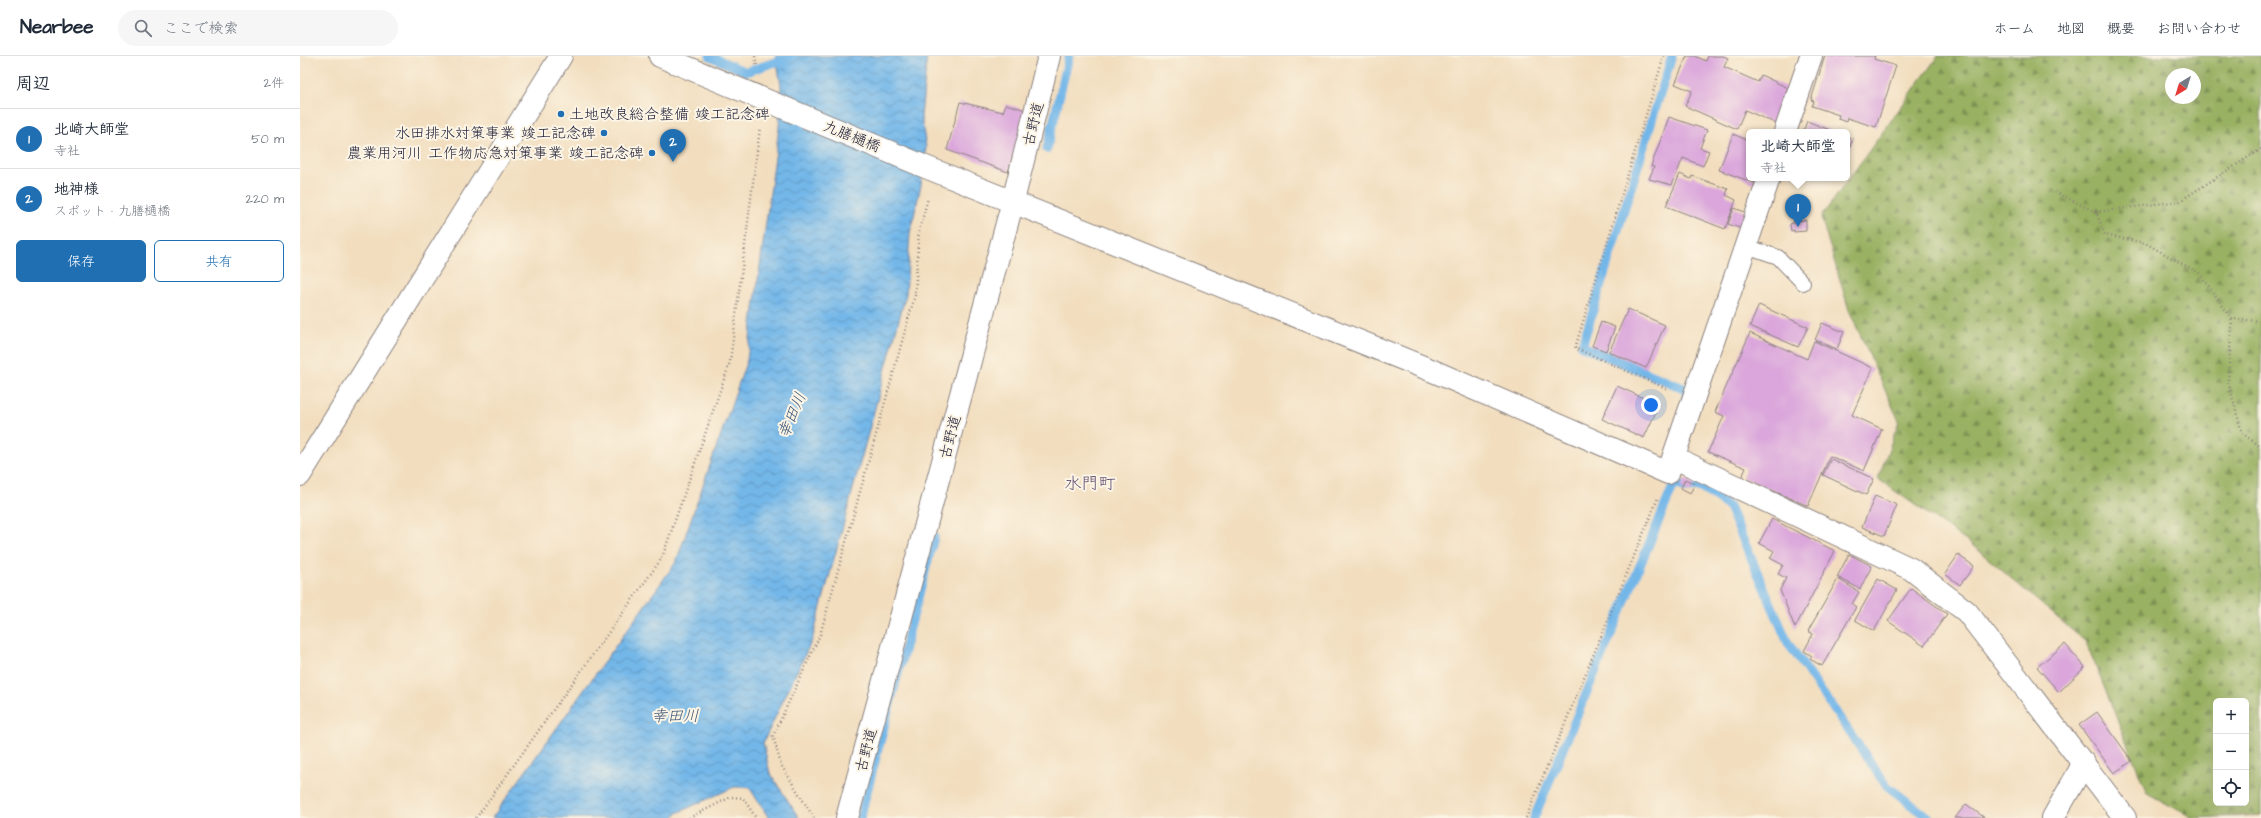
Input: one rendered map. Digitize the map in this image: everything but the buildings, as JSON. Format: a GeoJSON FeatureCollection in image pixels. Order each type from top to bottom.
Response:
{"type":"FeatureCollection","features":[{"type":"Feature","properties":{"kind":"street"},"geometry":{"type":"LineString","coordinates":[[300,476],[561,56]]}},
{"type":"Feature","properties":{"kind":"street","name":"九膳樋橋"},"geometry":{"type":"LineString","coordinates":[[660,56],[928,168],[1014,201],[1432,371],[1672,466],[1911,569],[1967,612],[2125,818]]}},
{"type":"Feature","properties":{"kind":"street","name":"古野道"},"geometry":{"type":"LineString","coordinates":[[847,818],[1014,201],[1050,56]]}},
{"type":"Feature","properties":{"kind":"street"},"geometry":{"type":"LineString","coordinates":[[1786,129],[1811,56]]}},
{"type":"Feature","properties":{"kind":"street"},"geometry":{"type":"LineString","coordinates":[[1672,466],[1769,181]]}},
{"type":"Feature","properties":{"kind":"street"},"geometry":{"type":"LineString","coordinates":[[2053,818],[2084,763]]}},
{"type":"Feature","properties":{"kind":"lane"},"geometry":{"type":"LineString","coordinates":[[1746,246],[1778,257],[1803,283]]}},
{"type":"Feature","properties":{"kind":"path"},"geometry":{"type":"LineString","coordinates":[[1664,56],[1575,348],[1694,400]]}},
{"type":"Feature","properties":{"kind":"path"},"geometry":{"type":"LineString","coordinates":[[476,818],[662,558],[730,362],[770,102]]}},
{"type":"Feature","properties":{"kind":"path"},"geometry":{"type":"LineString","coordinates":[[2055,192],[2096,212],[2180,201],[2261,149]]}},
{"type":"Feature","properties":{"kind":"path"},"geometry":{"type":"LineString","coordinates":[[814,818],[781,765],[773,736],[820,635],[915,295],[919,231],[924,211]]}},
{"type":"Feature","properties":{"kind":"path"},"geometry":{"type":"LineString","coordinates":[[2096,212],[2105,235],[2145,243],[2199,273],[2232,319],[2228,381],[2242,433],[2261,447]]}},
{"type":"Feature","properties":{"kind":"path"},"geometry":{"type":"LineString","coordinates":[[2232,319],[2261,320]]}},
{"type":"Feature","properties":{"kind":"path"},"geometry":{"type":"LineString","coordinates":[[1526,818],[1672,466]]}},
{"type":"Feature","properties":{"kind":"path"},"geometry":{"type":"LineString","coordinates":[[689,818],[731,797],[743,798],[756,818]]}},
{"type":"Feature","properties":{"kind":"green space"},"geometry":{"type":"Polygon","coordinates":[[[1938,56],[2261,56],[2261,815],[2193,818],[2147,793],[2086,642],[1972,545],[1878,479],[1899,421],[1849,310],[1821,217],[1847,181],[1850,181],[1850,177],[1938,56]]]}},
{"type":"Feature","properties":{"kind":"water","name":"幸田川"},"geometry":{"type":"Polygon","coordinates":[[[776,56],[927,56],[921,117],[926,147],[921,185],[910,233],[906,294],[812,640],[763,743],[770,773],[799,818],[769,818],[749,787],[734,787],[677,813],[673,818],[492,818],[676,562],[747,360],[779,128],[781,86],[776,56]]]}},
{"type":"Feature","properties":{"kind":"waterway"},"geometry":{"type":"LineString","coordinates":[[710,56],[746,72],[793,56]]}},
{"type":"Feature","properties":{"kind":"waterway"},"geometry":{"type":"LineString","coordinates":[[1047,149],[1069,56]]}},
{"type":"Feature","properties":{"kind":"waterway"},"geometry":{"type":"LineString","coordinates":[[1672,56],[1582,346],[1688,390],[1686,397]]}},
{"type":"Feature","properties":{"kind":"waterway"},"geometry":{"type":"LineString","coordinates":[[1534,818],[1675,482],[1684,488],[1700,487],[1729,507],[1788,643],[1886,785],[1929,818]]}},
{"type":"Feature","properties":{"kind":"waterway"},"geometry":{"type":"LineString","coordinates":[[860,818],[934,537]]}},
{"type":"Feature","properties":{"kind":"place","name":"土地改良総合整備 竣工記念碑"},"geometry":{"type":"Point","coordinates":[561,114]}},
{"type":"Feature","properties":{"kind":"place","name":"水田排水対策事業 竣工記念碑"},"geometry":{"type":"Point","coordinates":[604,133]}},
{"type":"Feature","properties":{"kind":"place","name":"農業用河川 工作物応急対策事業 竣工記念碑"},"geometry":{"type":"Point","coordinates":[652,153]}},
{"type":"Feature","properties":{"kind":"place","name":"地神様"},"geometry":{"type":"Point","coordinates":[673,162]}},
{"type":"Feature","properties":{"kind":"place","name":"北崎大師堂"},"geometry":{"type":"Point","coordinates":[1798,227]}},
{"type":"Feature","properties":{"kind":"district","name":"水門町"},"geometry":{"type":"Point","coordinates":[1090,483]}}]}
